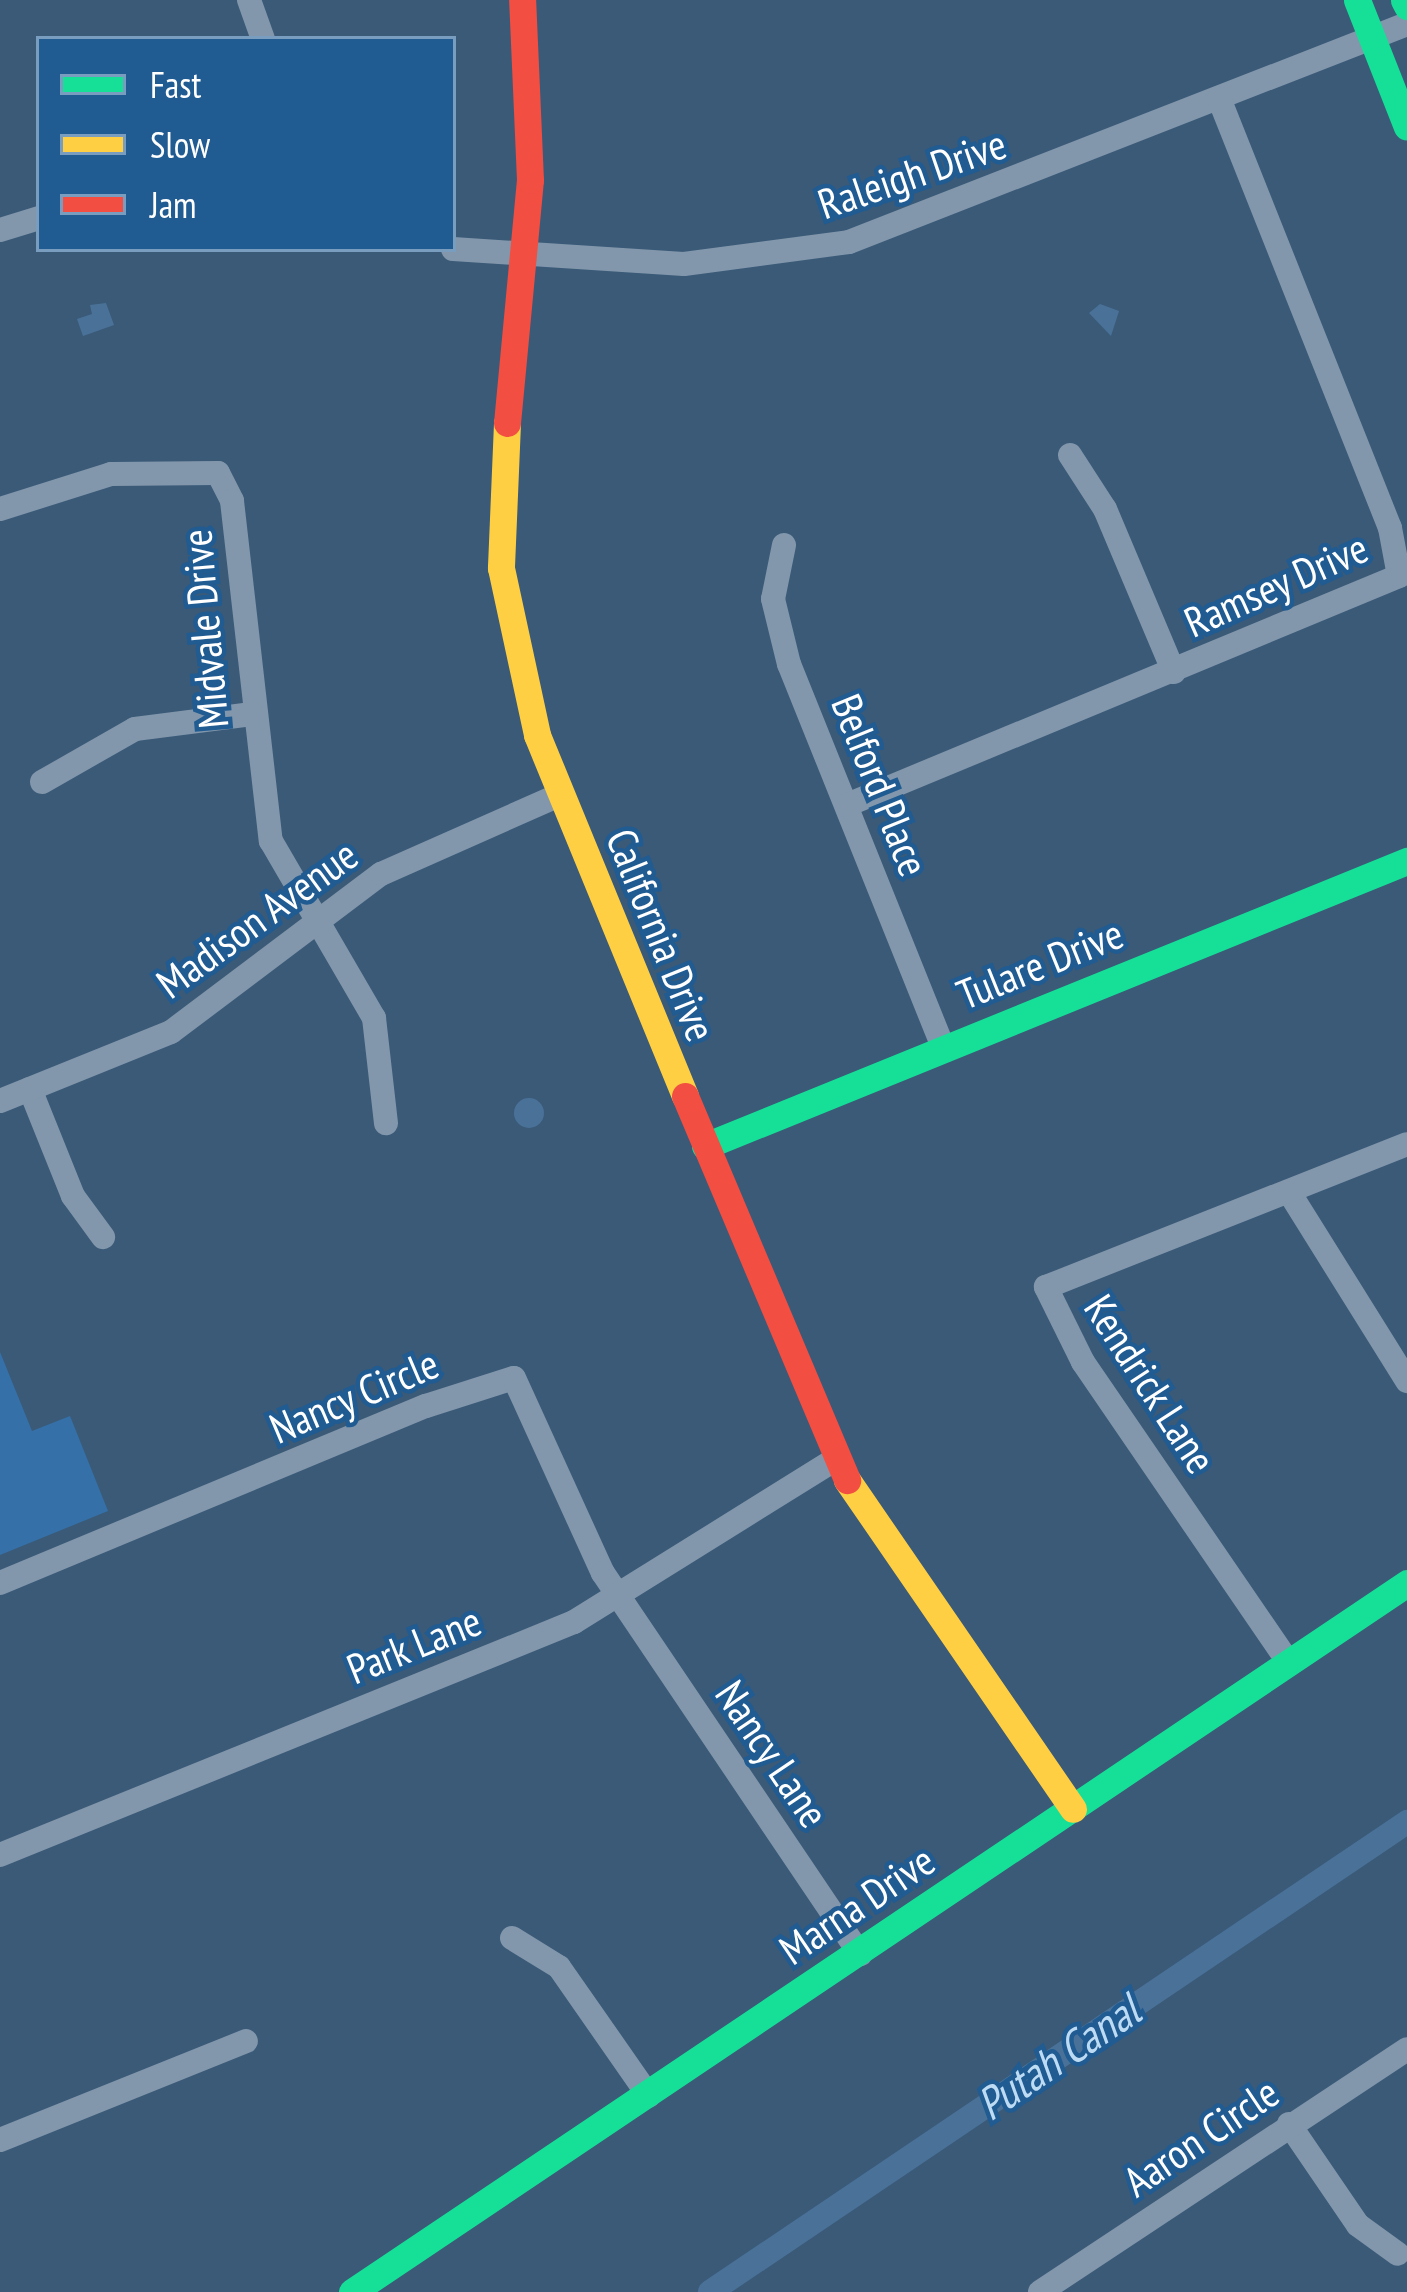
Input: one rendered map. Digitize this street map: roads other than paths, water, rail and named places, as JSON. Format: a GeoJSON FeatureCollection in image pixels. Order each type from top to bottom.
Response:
{"type":"FeatureCollection","features":[{"type":"Feature","properties":{"kind":"street"},"geometry":{"type":"LineString","coordinates":[[249,0],[262,36]]}},
{"type":"Feature","properties":{"kind":"street","name":"California Drive"},"geometry":{"type":"LineString","coordinates":[[522,0],[532,121],[502,436],[501,568],[515,654],[559,795],[834,1460],[1073,1808]]}},
{"type":"Feature","properties":{"kind":"street"},"geometry":{"type":"LineString","coordinates":[[1357,0],[1407,127]]}},
{"type":"Feature","properties":{"kind":"street","name":"Raleigh Drive"},"geometry":{"type":"LineString","coordinates":[[456,249],[684,264],[849,242],[1407,24]]}},
{"type":"Feature","properties":{"kind":"street","name":"Ramsey Drive"},"geometry":{"type":"LineString","coordinates":[[847,806],[1399,576],[1390,528],[1219,99]]}},
{"type":"Feature","properties":{"kind":"street"},"geometry":{"type":"LineString","coordinates":[[0,230],[36,219]]}},
{"type":"Feature","properties":{"kind":"street"},"geometry":{"type":"LineString","coordinates":[[1070,454],[1105,509],[1174,672]]}},
{"type":"Feature","properties":{"kind":"street","name":"Midvale Drive"},"geometry":{"type":"LineString","coordinates":[[0,509],[112,474],[218,473],[232,501],[252,714],[271,841],[374,1018],[386,1123]]}},
{"type":"Feature","properties":{"kind":"street","name":"Belford Place"},"geometry":{"type":"LineString","coordinates":[[784,545],[773,599],[789,664],[944,1048]]}},
{"type":"Feature","properties":{"kind":"street"},"geometry":{"type":"LineString","coordinates":[[42,782],[135,729],[252,714]]}},
{"type":"Feature","properties":{"kind":"street","name":"Madison Avenue"},"geometry":{"type":"LineString","coordinates":[[0,1101],[171,1032],[318,920],[418,854],[559,795]]}},
{"type":"Feature","properties":{"kind":"street","name":"Tulare Drive"},"geometry":{"type":"LineString","coordinates":[[705,1146],[1407,861]]}},
{"type":"Feature","properties":{"kind":"street"},"geometry":{"type":"LineString","coordinates":[[30,1089],[73,1196],[103,1237]]}},
{"type":"Feature","properties":{"kind":"street","name":"Kendrick Lane"},"geometry":{"type":"LineString","coordinates":[[1289,1663],[1083,1362],[1046,1287],[1407,1144]]}},
{"type":"Feature","properties":{"kind":"street"},"geometry":{"type":"LineString","coordinates":[[1289,1192],[1407,1382]]}},
{"type":"Feature","properties":{"kind":"street","name":"Nancy Circle"},"geometry":{"type":"LineString","coordinates":[[0,1583],[427,1406],[514,1378],[619,1598]]}},
{"type":"Feature","properties":{"kind":"street","name":"Park Lane"},"geometry":{"type":"LineString","coordinates":[[0,1855],[619,1598],[834,1460]]}},
{"type":"Feature","properties":{"kind":"street","name":"Marna Drive"},"geometry":{"type":"LineString","coordinates":[[352,2292],[1407,1583]]}},
{"type":"Feature","properties":{"kind":"street","name":"Nancy Lane"},"geometry":{"type":"LineString","coordinates":[[619,1598],[860,1954]]}},
{"type":"Feature","properties":{"kind":"street"},"geometry":{"type":"LineString","coordinates":[[512,1938],[559,1967],[649,2096]]}},
{"type":"Feature","properties":{"kind":"street"},"geometry":{"type":"LineString","coordinates":[[0,2140],[246,2041]]}},
{"type":"Feature","properties":{"kind":"street","name":"Aaron Circle"},"geometry":{"type":"LineString","coordinates":[[1040,2292],[1407,2049]]}},
{"type":"Feature","properties":{"kind":"street"},"geometry":{"type":"LineString","coordinates":[[1289,2124],[1358,2224],[1398,2254]]}},
{"type":"Feature","properties":{"kind":"waterway","name":"Putah Canal"},"geometry":{"type":"LineString","coordinates":[[710,2292],[1407,1822]]}}]}
